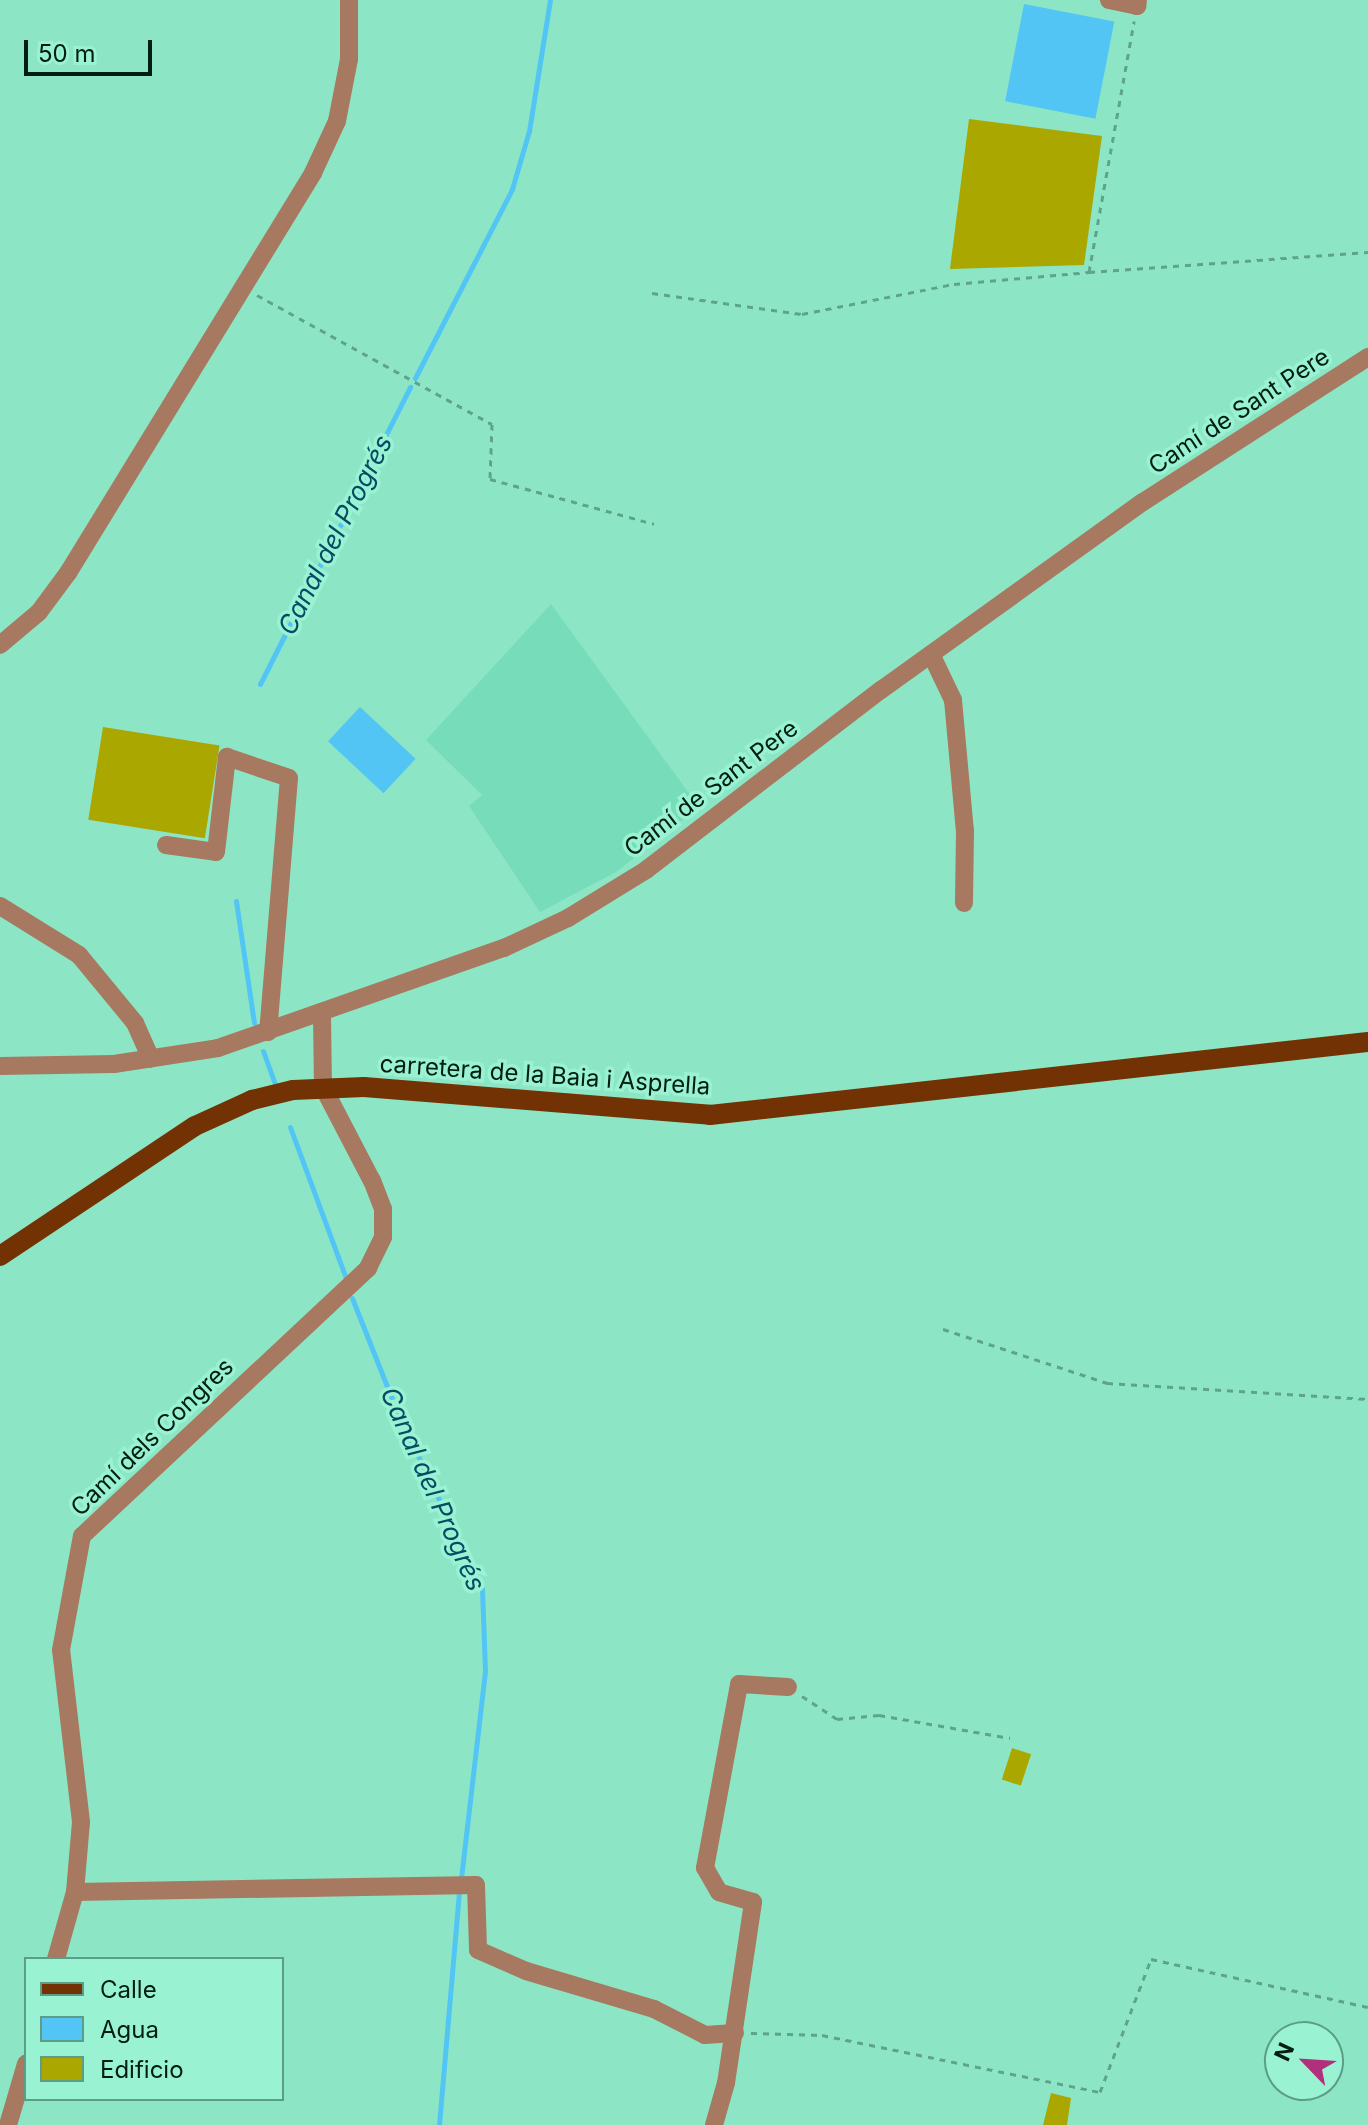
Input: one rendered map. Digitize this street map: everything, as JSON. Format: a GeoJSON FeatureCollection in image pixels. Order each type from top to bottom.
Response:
{"type":"FeatureCollection","features":[{"type":"Feature","properties":{"kind":"main road","name":"carretera de la Baia i Asprella"},"geometry":{"type":"LineString","coordinates":[[0,1256],[195,1126],[252,1100],[323,1087],[710,1115],[1368,1042]]}},
{"type":"Feature","properties":{"kind":"street"},"geometry":{"type":"LineString","coordinates":[[0,645],[39,612],[68,573],[313,173],[337,121],[349,59],[349,0]]}},
{"type":"Feature","properties":{"kind":"street"},"geometry":{"type":"LineString","coordinates":[[1109,0],[1137,3]]}},
{"type":"Feature","properties":{"kind":"street","name":"Camí de Sant Pere"},"geometry":{"type":"LineString","coordinates":[[0,1066],[151,1059],[218,1048],[504,948],[568,918],[646,870],[931,654],[1169,484],[1368,357]]}},
{"type":"Feature","properties":{"kind":"street"},"geometry":{"type":"LineString","coordinates":[[931,654],[953,700],[965,831],[964,903]]}},
{"type":"Feature","properties":{"kind":"street"},"geometry":{"type":"LineString","coordinates":[[166,845],[216,852],[227,757],[289,778],[268,1032]]}},
{"type":"Feature","properties":{"kind":"street"},"geometry":{"type":"LineString","coordinates":[[0,906],[79,955],[135,1023],[151,1059]]}},
{"type":"Feature","properties":{"kind":"street","name":"Camí dels Congres"},"geometry":{"type":"LineString","coordinates":[[57,1957],[75,1892],[81,1822],[61,1650],[82,1536],[368,1268],[383,1237],[383,1209],[372,1181],[323,1087],[322,1012]]}},
{"type":"Feature","properties":{"kind":"street"},"geometry":{"type":"LineString","coordinates":[[714,2125],[735,2033],[753,1902],[719,1892],[705,1868],[739,1684],[788,1687]]}},
{"type":"Feature","properties":{"kind":"street"},"geometry":{"type":"LineString","coordinates":[[75,1892],[476,1885],[478,1950],[526,1971],[654,2009],[705,2035],[735,2033]]}},
{"type":"Feature","properties":{"kind":"street"},"geometry":{"type":"LineString","coordinates":[[8,2125],[24,2071]]}},
{"type":"Feature","properties":{"kind":"path"},"geometry":{"type":"LineString","coordinates":[[1089,272],[1137,3]]}},
{"type":"Feature","properties":{"kind":"path"},"geometry":{"type":"LineString","coordinates":[[652,293],[802,314],[954,284],[1368,252]]}},
{"type":"Feature","properties":{"kind":"path"},"geometry":{"type":"LineString","coordinates":[[243,287],[492,424],[490,479],[654,524]]}},
{"type":"Feature","properties":{"kind":"path"},"geometry":{"type":"LineString","coordinates":[[943,1329],[1107,1383],[1368,1399]]}},
{"type":"Feature","properties":{"kind":"path"},"geometry":{"type":"LineString","coordinates":[[788,1687],[837,1719],[879,1715],[1010,1738]]}},
{"type":"Feature","properties":{"kind":"path"},"geometry":{"type":"LineString","coordinates":[[735,2033],[822,2035],[1100,2092],[1151,1959],[1368,2007]]}},
{"type":"Feature","properties":{"kind":"shaded area"},"geometry":{"type":"Polygon","coordinates":[[[551,604],[699,807],[616,872],[540,912],[469,806],[482,795],[426,740],[551,604]]]}},
{"type":"Feature","properties":{"kind":"water"},"geometry":{"type":"Polygon","coordinates":[[[1024,4],[1114,22],[1095,119],[1005,101],[1024,4]]]}},
{"type":"Feature","properties":{"kind":"water"},"geometry":{"type":"Polygon","coordinates":[[[360,707],[416,759],[384,793],[328,741],[360,707]]]}},
{"type":"Feature","properties":{"kind":"building"},"geometry":{"type":"Polygon","coordinates":[[[969,119],[1102,136],[1084,265],[950,269],[969,119]]]}},
{"type":"Feature","properties":{"kind":"building"},"geometry":{"type":"Polygon","coordinates":[[[103,727],[220,745],[205,838],[88,820],[103,727]]]}},
{"type":"Feature","properties":{"kind":"building"},"geometry":{"type":"Polygon","coordinates":[[[1012,1748],[1031,1754],[1021,1786],[1002,1779],[1012,1748]]]}},
{"type":"Feature","properties":{"kind":"building"},"geometry":{"type":"Polygon","coordinates":[[[1051,2093],[1071,2098],[1067,2125],[1043,2125],[1051,2093]]]}},
{"type":"Feature","properties":{"kind":"waterway","name":"Canal del Progrés"},"geometry":{"type":"LineString","coordinates":[[415,378],[512,189],[529,131],[550,0]]}},
{"type":"Feature","properties":{"kind":"waterway","name":"Canal del Progrés"},"geometry":{"type":"LineString","coordinates":[[260,684],[410,387]]}},
{"type":"Feature","properties":{"kind":"waterway","name":"Canal del Progrés"},"geometry":{"type":"LineString","coordinates":[[236,901],[254,1023]]}},
{"type":"Feature","properties":{"kind":"waterway","name":"Canal del Progrés"},"geometry":{"type":"LineString","coordinates":[[263,1051],[276,1087]]}},
{"type":"Feature","properties":{"kind":"waterway","name":"Canal del Progrés"},"geometry":{"type":"LineString","coordinates":[[290,1127],[346,1278]]}},
{"type":"Feature","properties":{"kind":"waterway","name":"Canal del Progrés"},"geometry":{"type":"LineString","coordinates":[[352,1298],[398,1414],[482,1589],[485,1671],[461,1877]]}},
{"type":"Feature","properties":{"kind":"waterway","name":"Canal del Progrés"},"geometry":{"type":"LineString","coordinates":[[439,2125],[459,1894]]}}]}
